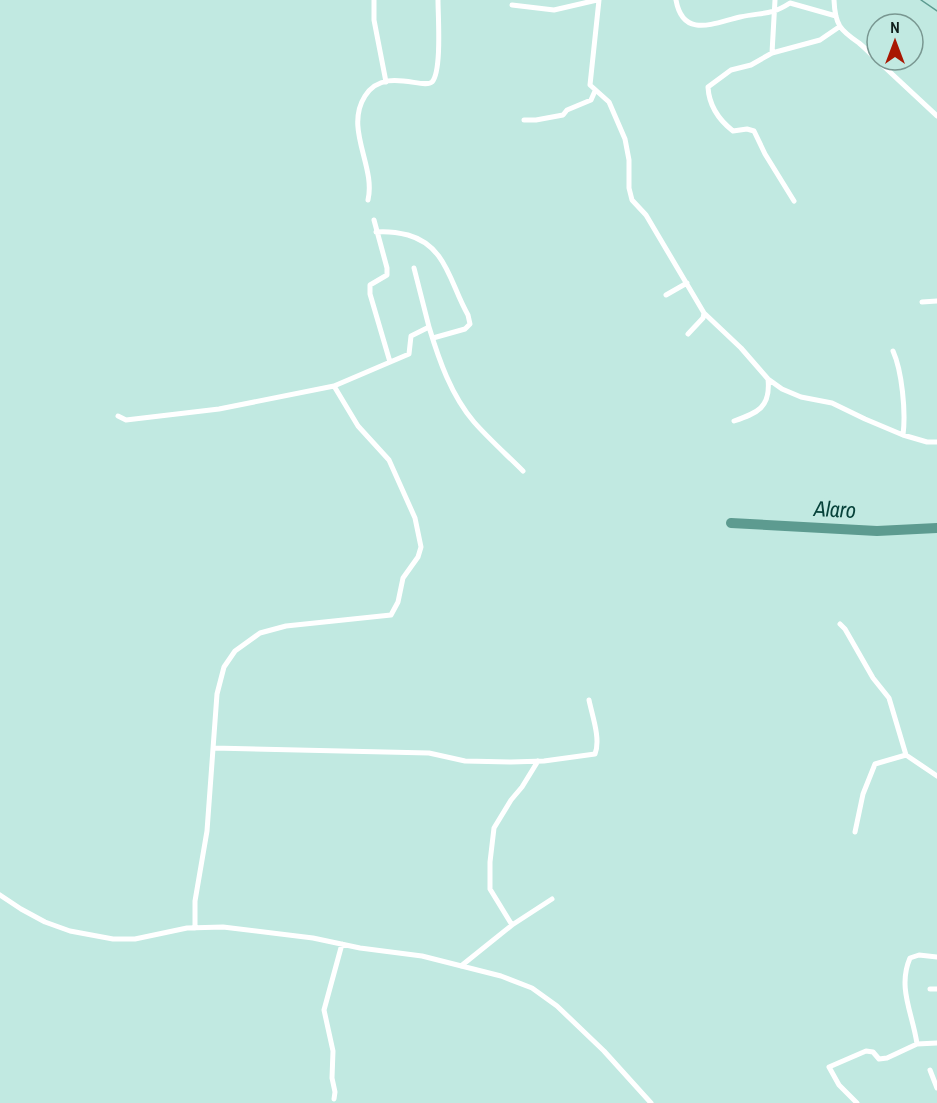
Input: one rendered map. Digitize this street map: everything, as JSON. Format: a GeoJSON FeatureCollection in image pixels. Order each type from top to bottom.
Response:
{"type":"FeatureCollection","features":[{"type":"Feature","properties":{"kind":"street"},"geometry":{"type":"LineString","coordinates":[[374,0],[374,20],[386,82]]}},
{"type":"Feature","properties":{"kind":"street"},"geometry":{"type":"LineString","coordinates":[[368,200],[368,175],[358,132],[360,109],[366,95],[379,84],[395,79],[426,85],[431,83],[435,76],[438,54],[438,0]]}},
{"type":"Feature","properties":{"kind":"street"},"geometry":{"type":"LineString","coordinates":[[512,5],[554,10],[598,0],[590,81],[592,88],[609,102],[625,139],[632,200],[646,215],[704,313],[741,348],[768,379],[782,389],[801,397],[832,403],[903,435],[927,442],[937,442]]}},
{"type":"Feature","properties":{"kind":"street"},"geometry":{"type":"LineString","coordinates":[[676,0],[678,12],[688,23],[706,26],[740,17],[775,12],[790,3],[836,16]]}},
{"type":"Feature","properties":{"kind":"street"},"geometry":{"type":"LineString","coordinates":[[772,53],[775,0]]}},
{"type":"Feature","properties":{"kind":"street"},"geometry":{"type":"LineString","coordinates":[[834,0],[839,27],[851,40],[858,42],[865,49]]}},
{"type":"Feature","properties":{"kind":"street"},"geometry":{"type":"LineString","coordinates":[[794,201],[765,154],[754,131],[747,129],[733,131],[725,125],[710,103],[708,87],[731,70],[751,65],[772,53],[820,40],[839,27]]}},
{"type":"Feature","properties":{"kind":"street"},"geometry":{"type":"LineString","coordinates":[[890,72],[937,116]]}},
{"type":"Feature","properties":{"kind":"street"},"geometry":{"type":"LineString","coordinates":[[524,120],[562,115],[567,110],[591,100],[596,91]]}},
{"type":"Feature","properties":{"kind":"street"},"geometry":{"type":"LineString","coordinates":[[374,220],[387,275],[370,285],[370,294],[390,362]]}},
{"type":"Feature","properties":{"kind":"street"},"geometry":{"type":"LineString","coordinates":[[376,232],[390,230],[416,237],[432,247],[442,259],[470,324],[465,329],[433,338]]}},
{"type":"Feature","properties":{"kind":"street"},"geometry":{"type":"LineString","coordinates":[[414,268],[438,357],[453,390],[473,421],[524,471]]}},
{"type":"Feature","properties":{"kind":"street"},"geometry":{"type":"LineString","coordinates":[[666,295],[687,283]]}},
{"type":"Feature","properties":{"kind":"street"},"geometry":{"type":"LineString","coordinates":[[922,302],[937,301]]}},
{"type":"Feature","properties":{"kind":"street"},"geometry":{"type":"LineString","coordinates":[[688,334],[703,318],[704,313]]}},
{"type":"Feature","properties":{"kind":"street"},"geometry":{"type":"LineString","coordinates":[[118,416],[126,420],[219,409],[334,386],[409,354],[411,336],[429,327]]}},
{"type":"Feature","properties":{"kind":"street"},"geometry":{"type":"LineString","coordinates":[[893,351],[900,382],[903,435]]}},
{"type":"Feature","properties":{"kind":"street"},"geometry":{"type":"LineString","coordinates":[[734,421],[763,408],[769,386],[768,379]]}},
{"type":"Feature","properties":{"kind":"street"},"geometry":{"type":"LineString","coordinates":[[195,928],[195,901],[207,831],[217,694],[224,667],[235,651],[260,633],[286,626],[392,615],[398,602],[403,578],[418,557],[421,547],[415,518],[389,460],[358,426],[334,386]]}},
{"type":"Feature","properties":{"kind":"street"},"geometry":{"type":"LineString","coordinates":[[840,624],[888,698],[906,755],[937,776]]}},
{"type":"Feature","properties":{"kind":"street"},"geometry":{"type":"LineString","coordinates":[[213,748],[429,753],[465,760],[538,761],[595,754],[597,750],[596,732],[589,700]]}},
{"type":"Feature","properties":{"kind":"street"},"geometry":{"type":"LineString","coordinates":[[855,831],[863,794],[875,764],[906,755]]}},
{"type":"Feature","properties":{"kind":"street"},"geometry":{"type":"LineString","coordinates":[[512,924],[490,889],[494,828],[538,761]]}},
{"type":"Feature","properties":{"kind":"street"},"geometry":{"type":"LineString","coordinates":[[0,896],[45,922],[70,931],[112,939],[135,939],[195,928],[223,927],[313,938],[422,956],[518,981],[543,995],[604,1051],[651,1103]]}},
{"type":"Feature","properties":{"kind":"street"},"geometry":{"type":"LineString","coordinates":[[461,966],[512,924],[552,899]]}},
{"type":"Feature","properties":{"kind":"street"},"geometry":{"type":"LineString","coordinates":[[334,1099],[333,1051],[324,1010],[342,944]]}},
{"type":"Feature","properties":{"kind":"street"},"geometry":{"type":"LineString","coordinates":[[917,1044],[904,991],[904,973],[910,958],[914,956],[937,957]]}},
{"type":"Feature","properties":{"kind":"street"},"geometry":{"type":"LineString","coordinates":[[930,989],[937,989]]}},
{"type":"Feature","properties":{"kind":"street"},"geometry":{"type":"LineString","coordinates":[[857,1103],[839,1084],[829,1067],[866,1051],[873,1052],[879,1059],[887,1058],[917,1044],[937,1043]]}},
{"type":"Feature","properties":{"kind":"street"},"geometry":{"type":"LineString","coordinates":[[930,1070],[937,1088]]}},
{"type":"Feature","properties":{"kind":"waterway"},"geometry":{"type":"LineString","coordinates":[[921,0],[937,11]]}},
{"type":"Feature","properties":{"kind":"waterway","name":"Alaro"},"geometry":{"type":"LineString","coordinates":[[731,523],[877,531],[937,528]]}}]}
